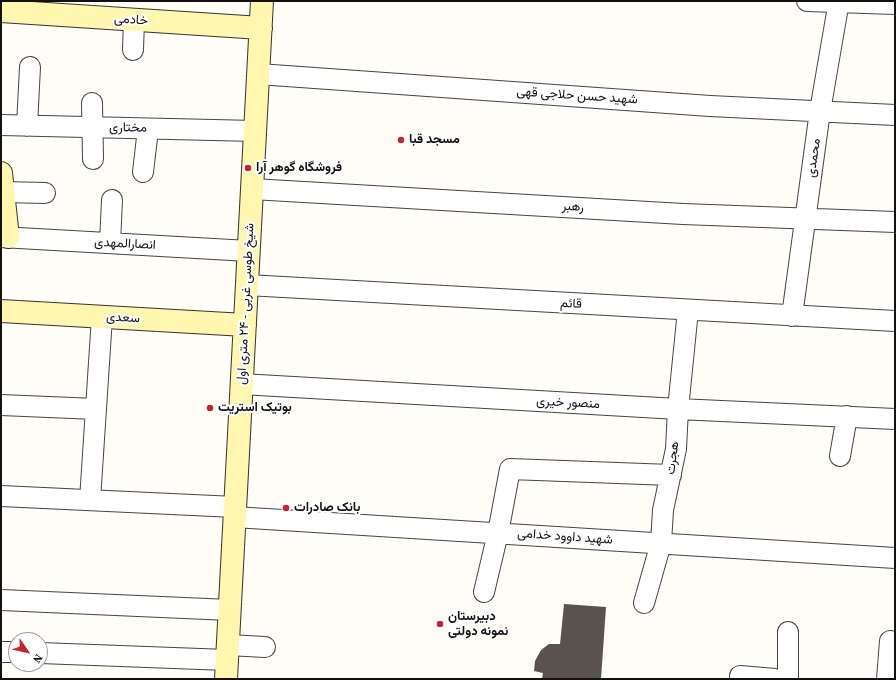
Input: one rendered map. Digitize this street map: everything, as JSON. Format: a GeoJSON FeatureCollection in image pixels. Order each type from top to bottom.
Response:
{"type":"FeatureCollection","features":[{"type":"Feature","properties":{"kind":"main road","name":"شیخ طوسی غربی - ۲۴ متری اول"},"geometry":{"type":"LineString","coordinates":[[227,662],[262,1]]}},
{"type":"Feature","properties":{"kind":"main road","name":"خادمی"},"geometry":{"type":"LineString","coordinates":[[1,11],[261,28]]}},
{"type":"Feature","properties":{"kind":"main road"},"geometry":{"type":"LineString","coordinates":[[2,182],[4,237]]}},
{"type":"Feature","properties":{"kind":"main road","name":"سعدی"},"geometry":{"type":"LineString","coordinates":[[1,311],[245,326]]}},
{"type":"Feature","properties":{"kind":"street"},"geometry":{"type":"LineString","coordinates":[[807,1],[895,4]]}},
{"type":"Feature","properties":{"kind":"street","name":"محمدی"},"geometry":{"type":"LineString","coordinates":[[792,316],[820,111],[839,2]]}},
{"type":"Feature","properties":{"kind":"street"},"geometry":{"type":"LineString","coordinates":[[133,50],[134,20]]}},
{"type":"Feature","properties":{"kind":"street"},"geometry":{"type":"LineString","coordinates":[[27,126],[30,67]]}},
{"type":"Feature","properties":{"kind":"street","name":"شهید حسن حلاجی قهی"},"geometry":{"type":"LineString","coordinates":[[258,74],[702,105],[895,115]]}},
{"type":"Feature","properties":{"kind":"street"},"geometry":{"type":"LineString","coordinates":[[92,103],[93,159]]}},
{"type":"Feature","properties":{"kind":"street","name":"مختاری"},"geometry":{"type":"LineString","coordinates":[[1,125],[255,131]]}},
{"type":"Feature","properties":{"kind":"street"},"geometry":{"type":"LineString","coordinates":[[143,172],[148,129]]}},
{"type":"Feature","properties":{"kind":"street"},"geometry":{"type":"LineString","coordinates":[[2,182],[45,193]]}},
{"type":"Feature","properties":{"kind":"street","name":"رهبر"},"geometry":{"type":"LineString","coordinates":[[252,189],[675,213],[895,222]]}},
{"type":"Feature","properties":{"kind":"street"},"geometry":{"type":"LineString","coordinates":[[110,243],[112,200]]}},
{"type":"Feature","properties":{"kind":"street","name":"انصارالمهدی"},"geometry":{"type":"LineString","coordinates":[[4,237],[249,251]]}},
{"type":"Feature","properties":{"kind":"street","name":"قائم"},"geometry":{"type":"LineString","coordinates":[[247,285],[895,321]]}},
{"type":"Feature","properties":{"kind":"street","name":"هجرت"},"geometry":{"type":"LineString","coordinates":[[644,603],[661,543],[663,510],[676,449],[678,409],[688,310]]}},
{"type":"Feature","properties":{"kind":"street"},"geometry":{"type":"LineString","coordinates":[[90,500],[102,317]]}},
{"type":"Feature","properties":{"kind":"street","name":"منصور خیری"},"geometry":{"type":"LineString","coordinates":[[241,384],[678,409],[895,419]]}},
{"type":"Feature","properties":{"kind":"street"},"geometry":{"type":"LineString","coordinates":[[1,406],[96,409]]}},
{"type":"Feature","properties":{"kind":"street"},"geometry":{"type":"LineString","coordinates":[[840,456],[846,416]]}},
{"type":"Feature","properties":{"kind":"street"},"geometry":{"type":"LineString","coordinates":[[484,592],[498,533],[510,469],[671,475]]}},
{"type":"Feature","properties":{"kind":"street","name":"شهید داوود خدامی"},"geometry":{"type":"LineString","coordinates":[[1,496],[90,500],[498,533],[895,558]]}},
{"type":"Feature","properties":{"kind":"street"},"geometry":{"type":"LineString","coordinates":[[1,600],[230,610]]}},
{"type":"Feature","properties":{"kind":"street"},"geometry":{"type":"LineString","coordinates":[[788,632],[788,679]]}},
{"type":"Feature","properties":{"kind":"street"},"geometry":{"type":"LineString","coordinates":[[887,679],[890,641]]}},
{"type":"Feature","properties":{"kind":"street"},"geometry":{"type":"LineString","coordinates":[[48,653],[227,662],[265,647]]}},
{"type":"Feature","properties":{"kind":"street"},"geometry":{"type":"LineString","coordinates":[[740,676],[775,679]]}},
{"type":"Feature","properties":{"kind":"building"},"geometry":{"type":"Polygon","coordinates":[[[564,604],[606,607],[601,679],[542,679],[543,673],[534,671],[535,661],[541,650],[549,644],[560,644],[564,604]]]}},
{"type":"Feature","properties":{"kind":"place","name":"مسجد قبا"},"geometry":{"type":"Point","coordinates":[401,140]}},
{"type":"Feature","properties":{"kind":"place","name":"فروشگاه گوهر آرا"},"geometry":{"type":"Point","coordinates":[248,168]}},
{"type":"Feature","properties":{"kind":"place","name":"بوتیک استریت"},"geometry":{"type":"Point","coordinates":[210,408]}},
{"type":"Feature","properties":{"kind":"place","name":"بانک صادرات"},"geometry":{"type":"Point","coordinates":[286,508]}},
{"type":"Feature","properties":{"kind":"place","name":"دبیرستان نمونه دولتی"},"geometry":{"type":"Point","coordinates":[440,624]}}]}
